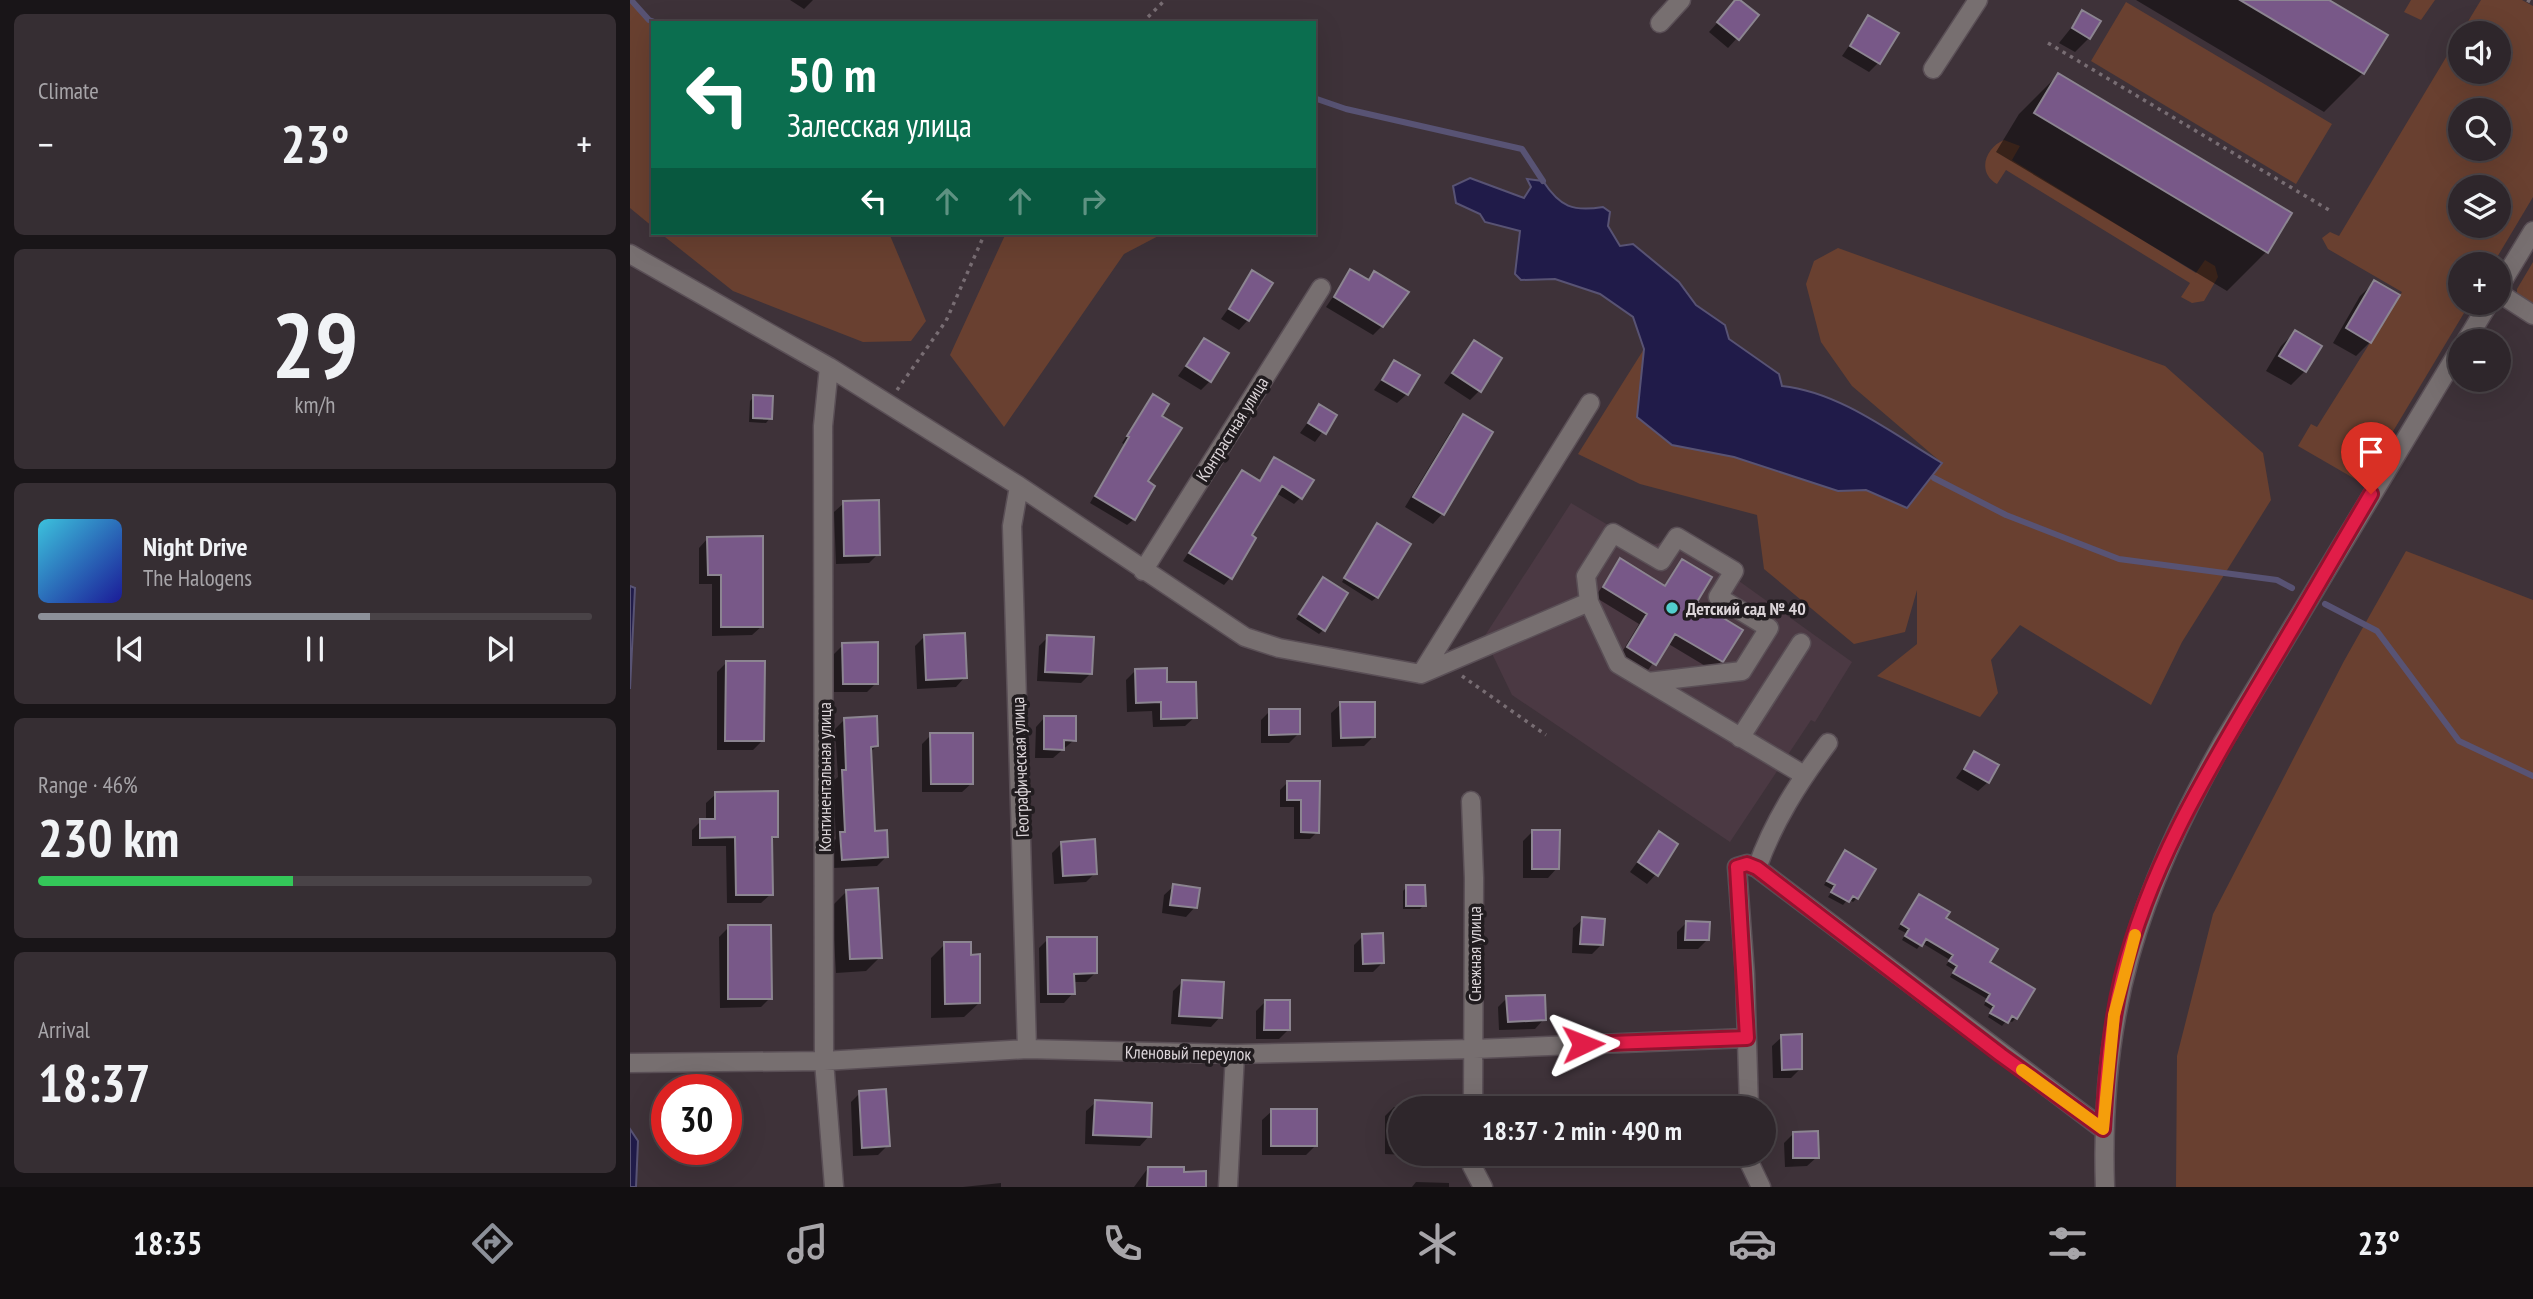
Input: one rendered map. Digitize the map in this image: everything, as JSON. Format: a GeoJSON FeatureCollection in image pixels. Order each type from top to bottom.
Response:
{"type":"FeatureCollection","features":[{"type":"Feature","properties":{"kind":"street"},"geometry":{"type":"LineString","coordinates":[[1660,23],[1681,0]]}},
{"type":"Feature","properties":{"kind":"street"},"geometry":{"type":"LineString","coordinates":[[1933,69],[1978,0]]}},
{"type":"Feature","properties":{"kind":"street"},"geometry":{"type":"LineString","coordinates":[[2511,267],[2533,231]]}},
{"type":"Feature","properties":{"kind":"street"},"geometry":{"type":"LineString","coordinates":[[630,254],[829,367],[1019,486],[1245,637],[1279,648],[1421,674],[1589,602]]}},
{"type":"Feature","properties":{"kind":"street","name":"Контрастная улица"},"geometry":{"type":"LineString","coordinates":[[1143,571],[1321,288]]}},
{"type":"Feature","properties":{"kind":"street"},"geometry":{"type":"LineString","coordinates":[[2511,301],[2533,315]]}},
{"type":"Feature","properties":{"kind":"street","name":"Континентальная улица"},"geometry":{"type":"LineString","coordinates":[[829,367],[822,426],[824,1061],[834,1187]]}},
{"type":"Feature","properties":{"kind":"street"},"geometry":{"type":"LineString","coordinates":[[2105,1187],[2103,1129],[2106,1073],[2122,975],[2159,869],[2183,816],[2222,744],[2448,369]]}},
{"type":"Feature","properties":{"kind":"street"},"geometry":{"type":"LineString","coordinates":[[1421,674],[1590,403]]}},
{"type":"Feature","properties":{"kind":"street","name":"Географическая улица"},"geometry":{"type":"LineString","coordinates":[[1019,486],[1012,526],[1027,1049]]}},
{"type":"Feature","properties":{"kind":"street"},"geometry":{"type":"LineString","coordinates":[[1648,682],[1742,671],[1769,628],[1718,597],[1734,571],[1676,537],[1661,561],[1613,533],[1586,576],[1589,602],[1618,664],[1740,738],[1804,775]]}},
{"type":"Feature","properties":{"kind":"street"},"geometry":{"type":"LineString","coordinates":[[1740,738],[1801,643]]}},
{"type":"Feature","properties":{"kind":"street"},"geometry":{"type":"LineString","coordinates":[[1757,868],[1768,839],[1804,775],[1828,743]]}},
{"type":"Feature","properties":{"kind":"street","name":"Снежная улица"},"geometry":{"type":"LineString","coordinates":[[1471,801],[1473,1096]]}},
{"type":"Feature","properties":{"kind":"street"},"geometry":{"type":"LineString","coordinates":[[1749,1096],[1737,867],[1747,864],[1757,868],[2001,1055],[2103,1129]]}},
{"type":"Feature","properties":{"kind":"street","name":"Кленовый переулок"},"geometry":{"type":"LineString","coordinates":[[630,1063],[824,1061],[1027,1049],[1235,1054],[1474,1049],[1747,1038]]}},
{"type":"Feature","properties":{"kind":"street"},"geometry":{"type":"LineString","coordinates":[[1228,1187],[1235,1054]]}},
{"type":"Feature","properties":{"kind":"street"},"geometry":{"type":"LineString","coordinates":[[1472,1166],[1483,1187]]}},
{"type":"Feature","properties":{"kind":"street"},"geometry":{"type":"LineString","coordinates":[[1751,1166],[1761,1187]]}},
{"type":"Feature","properties":{"kind":"path"},"geometry":{"type":"LineString","coordinates":[[1144,21],[1165,0]]}},
{"type":"Feature","properties":{"kind":"path"},"geometry":{"type":"LineString","coordinates":[[2527,0],[2533,3]]}},
{"type":"Feature","properties":{"kind":"path"},"geometry":{"type":"LineString","coordinates":[[2048,43],[2329,210]]}},
{"type":"Feature","properties":{"kind":"path"},"geometry":{"type":"LineString","coordinates":[[888,404],[946,321],[984,235]]}},
{"type":"Feature","properties":{"kind":"path"},"geometry":{"type":"LineString","coordinates":[[1447,665],[1546,735]]}},
{"type":"Feature","properties":{"kind":"shaded area"},"geometry":{"type":"Polygon","coordinates":[[[630,0],[651,21],[651,225],[630,208],[630,0]]]}},
{"type":"Feature","properties":{"kind":"shaded area"},"geometry":{"type":"Polygon","coordinates":[[[2411,0],[2435,0],[2421,20],[2404,12],[2411,0]]]}},
{"type":"Feature","properties":{"kind":"shaded area"},"geometry":{"type":"Polygon","coordinates":[[[2481,0],[2522,0],[2533,6],[2533,197],[2511,234],[2511,175],[2448,175],[2448,238],[2509,238],[2500,252],[2448,252],[2448,315],[2463,315],[2454,329],[2448,329],[2448,340],[2362,483],[2298,446],[2311,424],[2317,427],[2402,292],[2328,249],[2322,238],[2330,232],[2339,236],[2448,54],[2448,84],[2511,84],[2511,21],[2468,21],[2481,0]]]}},
{"type":"Feature","properties":{"kind":"shaded area"},"geometry":{"type":"Polygon","coordinates":[[[2126,2],[2332,124],[2296,184],[2091,61],[2126,2]]]}},
{"type":"Feature","properties":{"kind":"shaded area"},"geometry":{"type":"Polygon","coordinates":[[[2004,140],[2020,146],[2012,160],[2196,273],[2205,260],[2215,266],[2218,277],[2204,301],[2192,303],[2181,297],[2190,283],[2006,170],[1997,184],[1987,173],[1986,160],[1992,148],[2004,140]]]}},
{"type":"Feature","properties":{"kind":"shaded area"},"geometry":{"type":"Polygon","coordinates":[[[1470,178],[1524,198],[1531,187],[1527,179],[1543,181],[1555,197],[1568,206],[1583,209],[1603,207],[1610,212],[1608,226],[1620,246],[1633,244],[1679,282],[1696,305],[1725,325],[1729,339],[1779,374],[1782,386],[1825,396],[1845,405],[1942,463],[1907,508],[1866,490],[1838,491],[1734,457],[1672,445],[1637,417],[1644,349],[1633,317],[1600,294],[1555,279],[1521,280],[1515,274],[1520,231],[1485,222],[1480,214],[1456,203],[1453,186],[1470,178]]]}},
{"type":"Feature","properties":{"kind":"shaded area"},"geometry":{"type":"Polygon","coordinates":[[[663,235],[890,235],[926,321],[911,341],[863,342],[733,291],[663,235]]]}},
{"type":"Feature","properties":{"kind":"shaded area"},"geometry":{"type":"Polygon","coordinates":[[[1005,235],[1160,235],[1124,254],[1004,427],[950,355],[1005,235]]]}},
{"type":"Feature","properties":{"kind":"shaded area"},"geometry":{"type":"Polygon","coordinates":[[[1838,248],[2165,366],[2263,453],[2271,500],[2182,642],[2151,705],[2020,625],[1991,660],[1998,693],[1980,717],[1877,676],[1917,644],[1917,590],[1905,632],[1854,644],[1764,569],[1757,515],[1640,484],[1578,454],[1644,349],[1638,417],[1672,445],[1734,457],[1838,491],[1866,490],[1942,463],[1852,386],[1821,342],[1806,284],[1814,261],[1838,248]]]}},
{"type":"Feature","properties":{"kind":"shaded area"},"geometry":{"type":"Polygon","coordinates":[[[2533,262],[2533,311],[2517,303],[2517,289],[2533,262]]]}},
{"type":"Feature","properties":{"kind":"shaded area"},"geometry":{"type":"Polygon","coordinates":[[[1571,503],[1645,547],[1676,538],[1735,574],[1739,581],[1852,662],[1815,722],[1811,720],[1730,842],[1512,695],[1484,637],[1571,503]]]}},
{"type":"Feature","properties":{"kind":"shaded area"},"geometry":{"type":"Polygon","coordinates":[[[2406,551],[2533,600],[2533,1187],[2176,1187],[2177,1056],[2213,914],[2344,661],[2406,551]]]}},
{"type":"Feature","properties":{"kind":"shaded area"},"geometry":{"type":"Polygon","coordinates":[[[630,586],[635,588],[630,689],[630,586]]]}},
{"type":"Feature","properties":{"kind":"shaded area"},"geometry":{"type":"Polygon","coordinates":[[[630,1129],[638,1141],[636,1187],[630,1187],[630,1129]]]}},
{"type":"Feature","properties":{"kind":"building"},"geometry":{"type":"Polygon","coordinates":[[[1735,0],[1740,0],[1759,15],[1739,40],[1717,22],[1735,0]]]}},
{"type":"Feature","properties":{"kind":"building"},"geometry":{"type":"Polygon","coordinates":[[[2240,0],[2329,0],[2388,35],[2364,74],[2240,0]]]}},
{"type":"Feature","properties":{"kind":"building"},"geometry":{"type":"Polygon","coordinates":[[[2082,10],[2101,21],[2090,39],[2072,28],[2082,10]]]}},
{"type":"Feature","properties":{"kind":"building"},"geometry":{"type":"Polygon","coordinates":[[[1868,15],[1899,33],[1880,64],[1850,46],[1868,15]]]}},
{"type":"Feature","properties":{"kind":"building"},"geometry":{"type":"Polygon","coordinates":[[[2058,73],[2292,213],[2268,253],[2034,113],[2058,73]]]}},
{"type":"Feature","properties":{"kind":"building"},"geometry":{"type":"Polygon","coordinates":[[[1350,269],[1369,280],[1374,271],[1409,292],[1383,327],[1334,297],[1350,269]]]}},
{"type":"Feature","properties":{"kind":"building"},"geometry":{"type":"Polygon","coordinates":[[[1252,270],[1273,283],[1249,321],[1229,309],[1252,270]]]}},
{"type":"Feature","properties":{"kind":"building"},"geometry":{"type":"Polygon","coordinates":[[[2374,280],[2400,295],[2371,343],[2346,328],[2374,280]]]}},
{"type":"Feature","properties":{"kind":"building"},"geometry":{"type":"Polygon","coordinates":[[[2295,330],[2322,346],[2306,372],[2279,356],[2295,330]]]}},
{"type":"Feature","properties":{"kind":"building"},"geometry":{"type":"Polygon","coordinates":[[[1204,338],[1229,353],[1211,382],[1186,366],[1204,338]]]}},
{"type":"Feature","properties":{"kind":"building"},"geometry":{"type":"Polygon","coordinates":[[[1474,340],[1502,358],[1481,392],[1452,373],[1474,340]]]}},
{"type":"Feature","properties":{"kind":"building"},"geometry":{"type":"Polygon","coordinates":[[[1394,360],[1420,375],[1408,395],[1382,380],[1394,360]]]}},
{"type":"Feature","properties":{"kind":"building"},"geometry":{"type":"Polygon","coordinates":[[[1153,394],[1169,404],[1162,416],[1182,428],[1148,481],[1155,486],[1135,520],[1095,496],[1153,394]]]}},
{"type":"Feature","properties":{"kind":"building"},"geometry":{"type":"Polygon","coordinates":[[[753,395],[773,396],[772,419],[753,418],[753,395]]]}},
{"type":"Feature","properties":{"kind":"building"},"geometry":{"type":"Polygon","coordinates":[[[1319,404],[1337,415],[1326,434],[1308,423],[1319,404]]]}},
{"type":"Feature","properties":{"kind":"building"},"geometry":{"type":"Polygon","coordinates":[[[1463,414],[1493,432],[1444,515],[1413,497],[1463,414]]]}},
{"type":"Feature","properties":{"kind":"building"},"geometry":{"type":"Polygon","coordinates":[[[1274,457],[1314,480],[1302,499],[1282,486],[1252,535],[1256,538],[1232,579],[1189,553],[1242,470],[1260,481],[1274,457]]]}},
{"type":"Feature","properties":{"kind":"building"},"geometry":{"type":"Polygon","coordinates":[[[879,500],[880,555],[844,556],[843,501],[879,500]]]}},
{"type":"Feature","properties":{"kind":"building"},"geometry":{"type":"Polygon","coordinates":[[[1377,523],[1411,544],[1378,598],[1344,578],[1377,523]]]}},
{"type":"Feature","properties":{"kind":"building"},"geometry":{"type":"Polygon","coordinates":[[[763,536],[763,627],[721,627],[721,575],[708,575],[707,537],[763,536]]]}},
{"type":"Feature","properties":{"kind":"building","name":"Детский сад № 40"},"geometry":{"type":"Polygon","coordinates":[[[1620,558],[1665,586],[1682,559],[1712,577],[1697,602],[1743,630],[1723,662],[1675,634],[1656,665],[1627,647],[1647,614],[1603,587],[1620,558]]]}},
{"type":"Feature","properties":{"kind":"building"},"geometry":{"type":"Polygon","coordinates":[[[1323,577],[1348,593],[1325,631],[1299,614],[1323,577]]]}},
{"type":"Feature","properties":{"kind":"building"},"geometry":{"type":"Polygon","coordinates":[[[965,633],[967,678],[926,680],[924,635],[965,633]]]}},
{"type":"Feature","properties":{"kind":"building"},"geometry":{"type":"Polygon","coordinates":[[[1047,635],[1094,637],[1092,674],[1045,672],[1047,635]]]}},
{"type":"Feature","properties":{"kind":"building"},"geometry":{"type":"Polygon","coordinates":[[[878,642],[878,684],[843,684],[842,643],[878,642]]]}},
{"type":"Feature","properties":{"kind":"building"},"geometry":{"type":"Polygon","coordinates":[[[726,661],[765,661],[764,741],[725,741],[726,661]]]}},
{"type":"Feature","properties":{"kind":"building"},"geometry":{"type":"Polygon","coordinates":[[[1167,668],[1167,682],[1196,682],[1197,718],[1161,719],[1161,702],[1136,703],[1135,669],[1167,668]]]}},
{"type":"Feature","properties":{"kind":"building"},"geometry":{"type":"Polygon","coordinates":[[[1340,702],[1375,702],[1375,737],[1341,738],[1340,702]]]}},
{"type":"Feature","properties":{"kind":"building"},"geometry":{"type":"Polygon","coordinates":[[[1269,709],[1300,709],[1300,734],[1269,735],[1269,709]]]}},
{"type":"Feature","properties":{"kind":"building"},"geometry":{"type":"Polygon","coordinates":[[[877,716],[878,746],[871,747],[875,831],[887,830],[888,857],[842,860],[840,832],[845,832],[842,770],[846,770],[844,718],[877,716]]]}},
{"type":"Feature","properties":{"kind":"building"},"geometry":{"type":"Polygon","coordinates":[[[1044,716],[1076,716],[1076,741],[1064,740],[1064,750],[1044,749],[1044,716]]]}},
{"type":"Feature","properties":{"kind":"building"},"geometry":{"type":"Polygon","coordinates":[[[930,733],[973,733],[973,784],[931,784],[930,733]]]}},
{"type":"Feature","properties":{"kind":"building"},"geometry":{"type":"Polygon","coordinates":[[[1974,751],[1999,765],[1989,783],[1964,769],[1974,751]]]}},
{"type":"Feature","properties":{"kind":"building"},"geometry":{"type":"Polygon","coordinates":[[[1287,781],[1320,781],[1319,833],[1301,832],[1301,800],[1287,800],[1287,781]]]}},
{"type":"Feature","properties":{"kind":"building"},"geometry":{"type":"Polygon","coordinates":[[[778,791],[778,837],[772,837],[773,895],[736,895],[735,837],[700,838],[700,819],[715,819],[715,792],[778,791]]]}},
{"type":"Feature","properties":{"kind":"building"},"geometry":{"type":"Polygon","coordinates":[[[1532,830],[1560,830],[1559,869],[1532,869],[1532,830]]]}},
{"type":"Feature","properties":{"kind":"building"},"geometry":{"type":"Polygon","coordinates":[[[1659,831],[1678,844],[1658,876],[1638,862],[1659,831]]]}},
{"type":"Feature","properties":{"kind":"building"},"geometry":{"type":"Polygon","coordinates":[[[1095,839],[1097,874],[1063,876],[1061,842],[1095,839]]]}},
{"type":"Feature","properties":{"kind":"building"},"geometry":{"type":"Polygon","coordinates":[[[1845,850],[1876,869],[1858,899],[1853,896],[1849,902],[1831,892],[1835,885],[1827,881],[1845,850]]]}},
{"type":"Feature","properties":{"kind":"building"},"geometry":{"type":"Polygon","coordinates":[[[1173,884],[1200,888],[1197,908],[1170,905],[1173,884]]]}},
{"type":"Feature","properties":{"kind":"building"},"geometry":{"type":"Polygon","coordinates":[[[1406,885],[1425,885],[1426,906],[1406,906],[1406,885]]]}},
{"type":"Feature","properties":{"kind":"building"},"geometry":{"type":"Polygon","coordinates":[[[878,888],[882,958],[850,959],[846,890],[878,888]]]}},
{"type":"Feature","properties":{"kind":"building"},"geometry":{"type":"Polygon","coordinates":[[[1919,894],[1950,912],[1946,918],[1998,949],[1990,962],[2035,989],[2017,1019],[2012,1016],[2008,1023],[1990,1013],[1994,1006],[1986,1001],[1990,994],[1953,973],[1957,966],[1949,961],[1953,955],[1926,939],[1922,946],[1905,936],[1909,929],[1901,924],[1919,894]]]}},
{"type":"Feature","properties":{"kind":"building"},"geometry":{"type":"Polygon","coordinates":[[[1582,917],[1605,919],[1603,945],[1580,944],[1582,917]]]}},
{"type":"Feature","properties":{"kind":"building"},"geometry":{"type":"Polygon","coordinates":[[[1686,921],[1710,922],[1709,940],[1685,940],[1686,921]]]}},
{"type":"Feature","properties":{"kind":"building"},"geometry":{"type":"Polygon","coordinates":[[[728,925],[771,925],[772,999],[728,999],[728,925]]]}},
{"type":"Feature","properties":{"kind":"building"},"geometry":{"type":"Polygon","coordinates":[[[1383,933],[1384,963],[1363,964],[1362,934],[1383,933]]]}},
{"type":"Feature","properties":{"kind":"building"},"geometry":{"type":"Polygon","coordinates":[[[1047,937],[1097,937],[1097,973],[1074,974],[1075,994],[1048,994],[1047,937]]]}},
{"type":"Feature","properties":{"kind":"building"},"geometry":{"type":"Polygon","coordinates":[[[944,942],[971,942],[971,955],[980,954],[980,1003],[945,1004],[944,942]]]}},
{"type":"Feature","properties":{"kind":"building"},"geometry":{"type":"Polygon","coordinates":[[[1182,980],[1224,982],[1222,1018],[1179,1016],[1182,980]]]}},
{"type":"Feature","properties":{"kind":"building"},"geometry":{"type":"Polygon","coordinates":[[[1545,995],[1546,1020],[1508,1022],[1506,996],[1545,995]]]}},
{"type":"Feature","properties":{"kind":"building"},"geometry":{"type":"Polygon","coordinates":[[[1265,1000],[1290,1000],[1290,1030],[1264,1030],[1265,1000]]]}},
{"type":"Feature","properties":{"kind":"building"},"geometry":{"type":"Polygon","coordinates":[[[1802,1034],[1802,1069],[1782,1070],[1781,1035],[1802,1034]]]}},
{"type":"Feature","properties":{"kind":"building"},"geometry":{"type":"Polygon","coordinates":[[[886,1089],[890,1146],[862,1148],[859,1091],[886,1089]]]}},
{"type":"Feature","properties":{"kind":"building"},"geometry":{"type":"Polygon","coordinates":[[[1095,1100],[1152,1103],[1151,1137],[1093,1135],[1095,1100]]]}},
{"type":"Feature","properties":{"kind":"building"},"geometry":{"type":"Polygon","coordinates":[[[1271,1109],[1317,1109],[1317,1146],[1271,1146],[1271,1109]]]}},
{"type":"Feature","properties":{"kind":"building"},"geometry":{"type":"Polygon","coordinates":[[[1818,1131],[1819,1158],[1793,1158],[1793,1132],[1818,1131]]]}},
{"type":"Feature","properties":{"kind":"building"},"geometry":{"type":"Polygon","coordinates":[[[1148,1167],[1184,1167],[1184,1172],[1206,1171],[1206,1187],[1147,1187],[1148,1167]]]}},
{"type":"Feature","properties":{"kind":"waterway"},"geometry":{"type":"LineString","coordinates":[[631,0],[652,21]]}},
{"type":"Feature","properties":{"kind":"waterway"},"geometry":{"type":"LineString","coordinates":[[1316,99],[1346,109],[1522,149],[1543,181]]}},
{"type":"Feature","properties":{"kind":"waterway"},"geometry":{"type":"LineString","coordinates":[[1934,478],[2006,515],[2119,559],[2277,580],[2292,588]]}},
{"type":"Feature","properties":{"kind":"waterway"},"geometry":{"type":"LineString","coordinates":[[2325,604],[2377,631],[2459,741],[2533,776]]}},
{"type":"Feature","properties":{"kind":"slow traffic"},"geometry":{"type":"LineString","coordinates":[[2022,1070],[2103,1129],[2106,1073],[2114,1015],[2122,975],[2135,935]]}},
{"type":"Feature","properties":{"kind":"place","name":"Детский сад № 40"},"geometry":{"type":"Point","coordinates":[1672,608]}},
{"type":"Feature","properties":{"kind":"route"},"geometry":{"type":"LineString","coordinates":[[1583,1044],[1747,1038],[1737,867],[1747,864],[1757,868],[2001,1055],[2103,1129],[2106,1073],[2122,975],[2159,869],[2188,805],[2222,744],[2371,494]]}}]}
